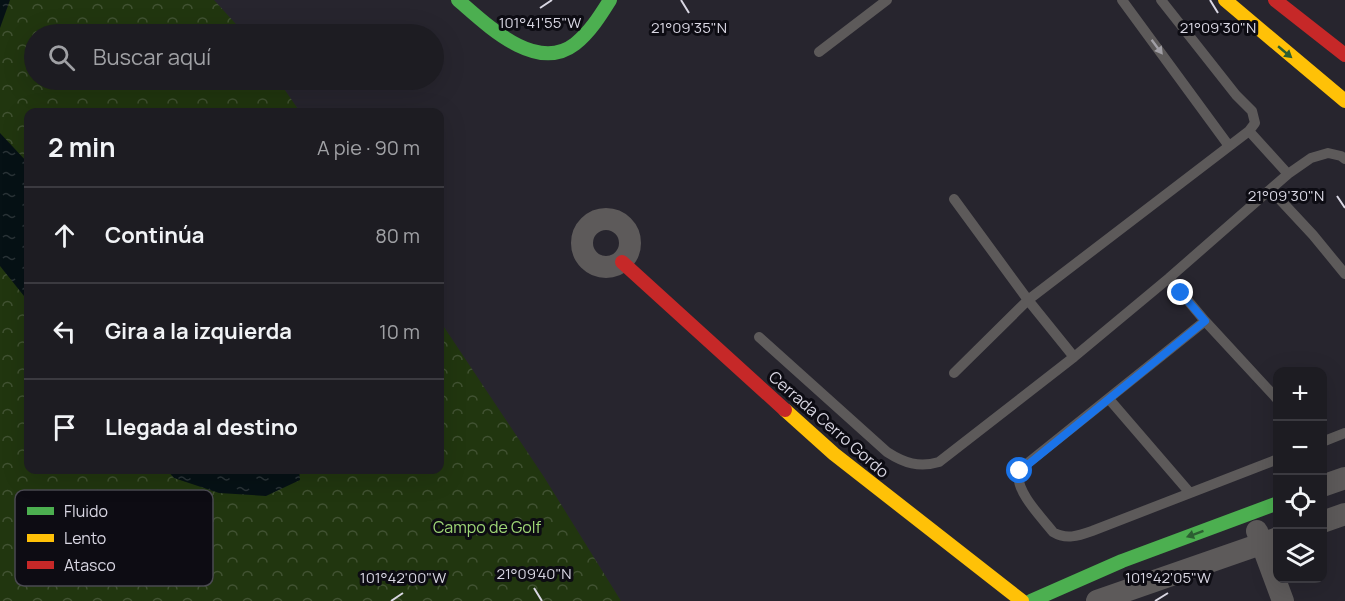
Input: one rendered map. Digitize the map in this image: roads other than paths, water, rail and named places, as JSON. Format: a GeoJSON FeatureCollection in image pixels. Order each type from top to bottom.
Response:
{"type":"FeatureCollection","features":[{"type":"Feature","properties":{"kind":"street"},"geometry":{"type":"LineString","coordinates":[[458,0],[493,30],[515,45],[534,53],[551,54],[567,49],[580,40],[610,0]]}},
{"type":"Feature","properties":{"kind":"street"},"geometry":{"type":"LineString","coordinates":[[1224,0],[1345,101]]}},
{"type":"Feature","properties":{"kind":"street"},"geometry":{"type":"LineString","coordinates":[[1275,0],[1345,56]]}},
{"type":"Feature","properties":{"kind":"street","name":"Cerrada Cerro Gordo"},"geometry":{"type":"LineString","coordinates":[[622,262],[834,454],[957,552],[1011,590],[1022,601]]}},
{"type":"Feature","properties":{"kind":"street"},"geometry":{"type":"LineString","coordinates":[[1327,485],[1345,478]]}},
{"type":"Feature","properties":{"kind":"street"},"geometry":{"type":"LineString","coordinates":[[1030,601],[1123,561],[1273,505]]}},
{"type":"Feature","properties":{"kind":"street"},"geometry":{"type":"LineString","coordinates":[[1250,513],[1270,541],[1283,601]]}},
{"type":"Feature","properties":{"kind":"street"},"geometry":{"type":"LineString","coordinates":[[1327,521],[1345,514]]}},
{"type":"Feature","properties":{"kind":"street"},"geometry":{"type":"LineString","coordinates":[[1097,601],[1270,541]]}},
{"type":"Feature","properties":{"kind":"lane"},"geometry":{"type":"LineString","coordinates":[[819,52],[887,0]]}},
{"type":"Feature","properties":{"kind":"lane"},"geometry":{"type":"LineString","coordinates":[[1122,0],[1229,146]]}},
{"type":"Feature","properties":{"kind":"lane"},"geometry":{"type":"LineString","coordinates":[[954,373],[1028,300],[1249,131],[1255,123],[1252,111],[1236,95],[1161,0]]}},
{"type":"Feature","properties":{"kind":"lane"},"geometry":{"type":"LineString","coordinates":[[1249,131],[1288,174]]}},
{"type":"Feature","properties":{"kind":"lane"},"geometry":{"type":"LineString","coordinates":[[759,337],[887,452],[904,463],[926,466],[939,462],[1074,357],[1288,174],[1311,158],[1328,153],[1345,159]]}},
{"type":"Feature","properties":{"kind":"lane"},"geometry":{"type":"LineString","coordinates":[[1271,190],[1345,274]]}},
{"type":"Feature","properties":{"kind":"lane"},"geometry":{"type":"LineString","coordinates":[[954,199],[1028,300],[1074,357]]}},
{"type":"Feature","properties":{"kind":"lane"},"geometry":{"type":"LineString","coordinates":[[1169,278],[1273,395]]}},
{"type":"Feature","properties":{"kind":"lane"},"geometry":{"type":"LineString","coordinates":[[1205,321],[1020,471],[1019,482],[1024,494],[1053,532],[1059,536],[1072,537],[1273,461]]}},
{"type":"Feature","properties":{"kind":"lane"},"geometry":{"type":"LineString","coordinates":[[1109,399],[1191,493]]}},
{"type":"Feature","properties":{"kind":"lane"},"geometry":{"type":"LineString","coordinates":[[1327,441],[1345,434]]}},
{"type":"Feature","properties":{"kind":"water"},"geometry":{"type":"Polygon","coordinates":[[[0,0],[10,0],[0,28],[0,0]]]}},
{"type":"Feature","properties":{"kind":"water"},"geometry":{"type":"Polygon","coordinates":[[[0,133],[24,159],[24,296],[0,266],[0,133]]]}},
{"type":"Feature","properties":{"kind":"water"},"geometry":{"type":"Polygon","coordinates":[[[170,474],[299,474],[300,480],[266,496],[219,493],[174,478],[170,474]]]}},
{"type":"Feature","properties":{"kind":"park label","name":"Campo de Golf"},"geometry":{"type":"Point","coordinates":[487,527]}}]}
